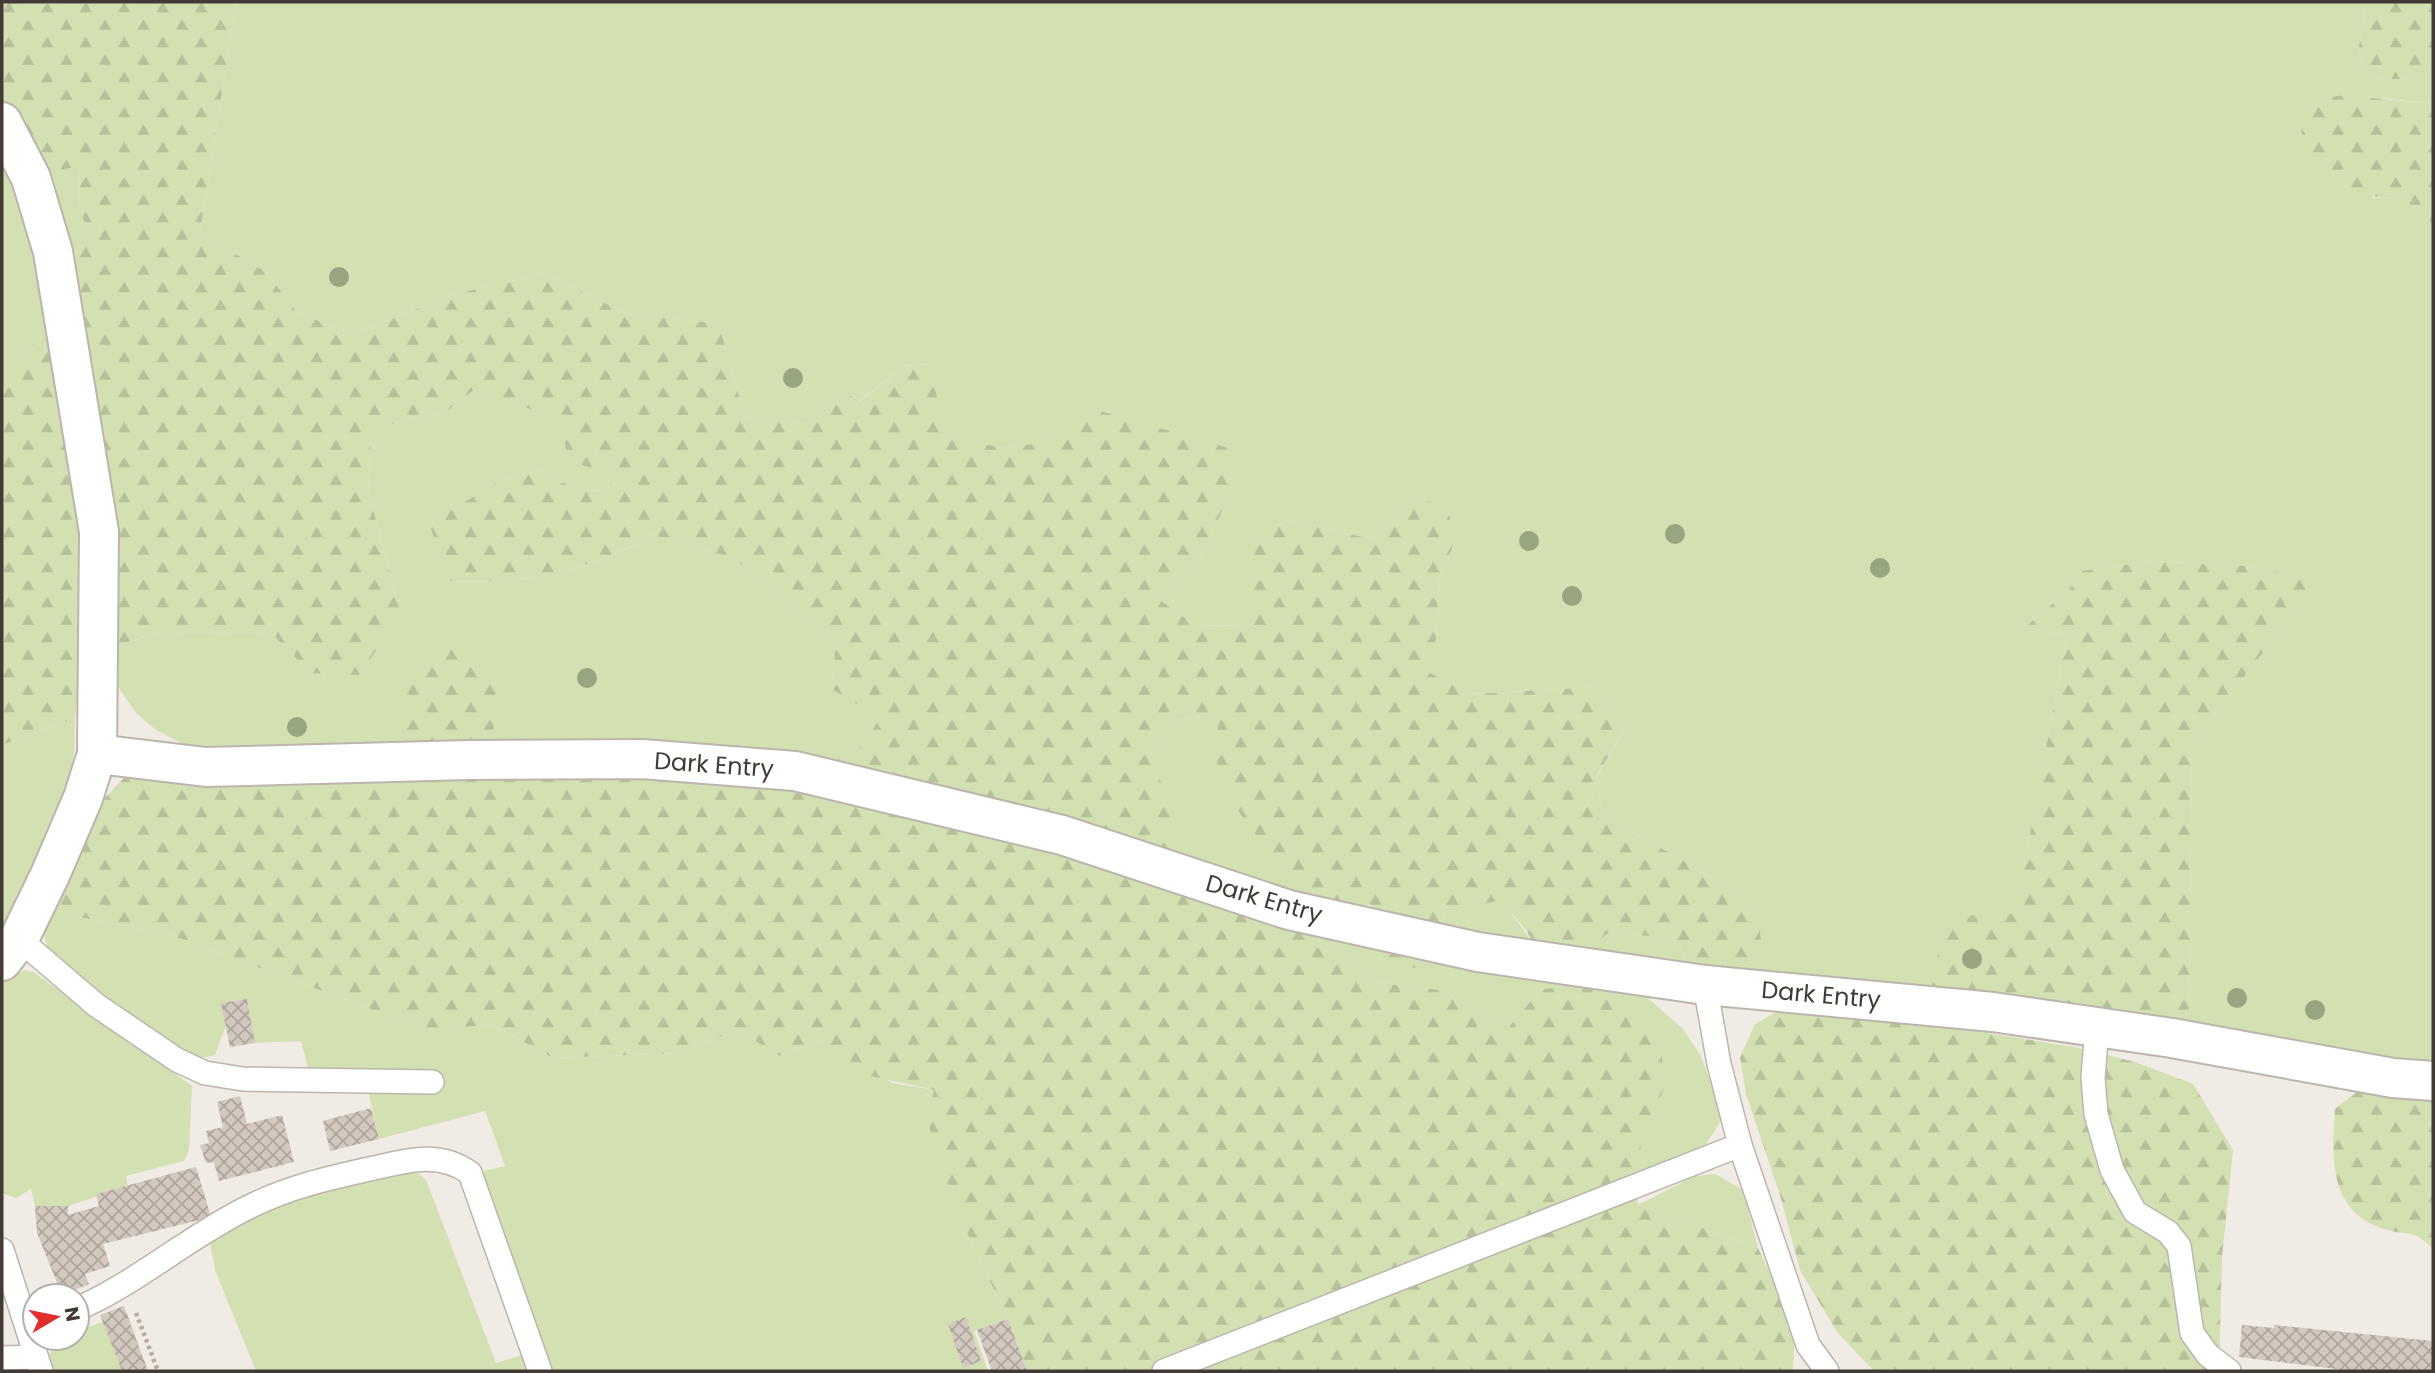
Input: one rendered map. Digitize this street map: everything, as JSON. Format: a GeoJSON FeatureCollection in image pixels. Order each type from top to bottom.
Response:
{"type":"FeatureCollection","features":[{"type":"Feature","properties":{"kind":"street"},"geometry":{"type":"LineString","coordinates":[[2,122],[31,177],[53,252],[99,532],[97,754],[83,798],[10,950]]}},
{"type":"Feature","properties":{"kind":"street","name":"Dark Entry"},"geometry":{"type":"LineString","coordinates":[[97,754],[206,767],[468,760],[642,759],[796,771],[1062,835],[1289,910],[1478,952],[1705,985],[1993,1012],[2097,1027],[2393,1078],[2433,1081]]}},
{"type":"Feature","properties":{"kind":"lane"},"geometry":{"type":"LineString","coordinates":[[10,950],[96,1004],[177,1060],[205,1073],[243,1079],[432,1082]]}},
{"type":"Feature","properties":{"kind":"lane"},"geometry":{"type":"LineString","coordinates":[[1705,985],[1719,1064],[1740,1145],[1808,1345],[1827,1371]]}},
{"type":"Feature","properties":{"kind":"lane"},"geometry":{"type":"LineString","coordinates":[[2097,1027],[2093,1078],[2096,1114],[2112,1170],[2135,1212],[2168,1232],[2179,1246],[2192,1333],[2208,1355],[2229,1371]]}},
{"type":"Feature","properties":{"kind":"lane"},"geometry":{"type":"LineString","coordinates":[[1164,1371],[1740,1145]]}},
{"type":"Feature","properties":{"kind":"lane"},"geometry":{"type":"LineString","coordinates":[[91,1301],[244,1209],[281,1192],[410,1160],[439,1158],[457,1163],[471,1172],[540,1371]]}},
{"type":"Feature","properties":{"kind":"lane"},"geometry":{"type":"LineString","coordinates":[[2,1250],[21,1302]]}},
{"type":"Feature","properties":{"kind":"lane"},"geometry":{"type":"LineString","coordinates":[[2,1358],[39,1364]]}},
{"type":"Feature","properties":{"kind":"path"},"geometry":{"type":"LineString","coordinates":[[124,1283],[158,1371]]}},
{"type":"Feature","properties":{"kind":"green space"},"geometry":{"type":"Polygon","coordinates":[[[2,2],[236,2],[200,233],[266,272],[298,313],[353,334],[452,295],[545,273],[625,313],[719,324],[745,417],[807,424],[844,391],[859,402],[905,366],[932,364],[942,435],[1003,448],[1041,443],[1090,408],[1228,448],[1231,491],[1196,568],[1157,598],[1195,625],[1245,626],[1251,548],[1286,520],[1372,539],[1414,497],[1448,507],[1454,544],[1439,578],[1436,639],[1426,671],[1472,694],[1596,687],[1624,730],[1596,777],[1603,816],[1697,868],[1758,910],[1763,962],[1732,975],[1686,971],[1680,942],[1613,930],[1584,951],[1554,980],[1527,932],[1502,900],[1445,912],[1436,940],[1415,968],[1382,959],[1371,905],[1333,905],[1297,891],[1217,782],[1218,715],[1176,720],[1151,753],[1174,822],[1165,891],[1233,912],[1325,933],[1372,982],[1441,990],[1508,1028],[1541,989],[1613,985],[1661,1045],[1664,1088],[1633,1167],[1638,1205],[1758,1248],[1795,1325],[1793,1371],[1027,1371],[1008,1319],[959,1216],[927,1120],[934,1090],[847,1071],[824,1039],[780,1056],[737,1030],[681,1053],[553,1058],[493,1025],[425,1029],[171,935],[58,913],[66,860],[84,819],[127,775],[394,751],[408,672],[455,647],[498,669],[491,765],[826,767],[863,745],[880,718],[833,690],[835,641],[733,558],[652,535],[604,558],[554,573],[502,581],[449,581],[429,523],[502,480],[541,470],[576,490],[606,491],[615,477],[568,460],[564,439],[574,425],[475,389],[443,414],[400,419],[371,440],[368,490],[401,615],[359,675],[311,673],[271,633],[163,632],[82,655],[75,718],[2,745],[2,374],[49,329],[68,270],[91,232],[79,213],[80,166],[45,173],[2,135],[2,2]]]}},
{"type":"Feature","properties":{"kind":"green space"},"geometry":{"type":"Polygon","coordinates":[[[236,2],[2367,2],[2358,52],[2369,76],[2402,78],[2433,69],[2433,104],[2362,97],[2319,99],[2373,198],[2401,197],[2433,224],[2433,1067],[2154,1022],[2189,1014],[2192,743],[2298,608],[2335,583],[2245,566],[2154,561],[2081,571],[2069,590],[2024,628],[2067,635],[2015,915],[1920,991],[1732,975],[1758,910],[1697,868],[1603,816],[1596,778],[1624,730],[1596,687],[1471,694],[1425,671],[1436,639],[1439,578],[1454,544],[1414,497],[1372,539],[1286,520],[1251,548],[1246,626],[1195,625],[1157,598],[1196,568],[1231,491],[1090,409],[1041,443],[1003,448],[941,435],[931,364],[905,366],[858,402],[844,391],[807,424],[745,417],[719,324],[625,313],[545,273],[452,295],[353,334],[298,313],[266,272],[200,233],[236,2]]]}},
{"type":"Feature","properties":{"kind":"green space"},"geometry":{"type":"Polygon","coordinates":[[[2367,2],[2433,2],[2433,69],[2402,78],[2369,76],[2358,52],[2367,2]]]}},
{"type":"Feature","properties":{"kind":"green space"},"geometry":{"type":"Polygon","coordinates":[[[2345,95],[2433,104],[2433,224],[2401,197],[2356,195],[2339,190],[2318,171],[2302,135],[2303,112],[2308,104],[2316,100],[2345,95]]]}},
{"type":"Feature","properties":{"kind":"green space"},"geometry":{"type":"Polygon","coordinates":[[[2,135],[20,177],[49,329],[2,374],[2,135]]]}},
{"type":"Feature","properties":{"kind":"green space"},"geometry":{"type":"Polygon","coordinates":[[[80,165],[79,213],[91,232],[68,270],[45,173],[80,165]]]}},
{"type":"Feature","properties":{"kind":"green space"},"geometry":{"type":"Polygon","coordinates":[[[475,389],[575,425],[616,477],[606,491],[576,490],[541,470],[502,480],[430,523],[449,581],[502,581],[554,573],[605,558],[652,535],[733,558],[835,641],[833,690],[881,718],[863,745],[830,765],[395,747],[203,754],[156,730],[136,713],[120,690],[111,668],[108,648],[163,632],[271,633],[311,673],[401,615],[368,490],[371,439],[400,419],[443,414],[475,389]]]}},
{"type":"Feature","properties":{"kind":"green space"},"geometry":{"type":"Polygon","coordinates":[[[2154,561],[2245,566],[2337,583],[2298,608],[2192,743],[2189,1014],[2154,1022],[1920,991],[1958,916],[2015,914],[2067,635],[2024,628],[2069,590],[2081,571],[2154,561]]]}},
{"type":"Feature","properties":{"kind":"green space"},"geometry":{"type":"Polygon","coordinates":[[[1219,715],[1333,905],[1169,859],[1151,753],[1176,720],[1219,715]]]}},
{"type":"Feature","properties":{"kind":"green space"},"geometry":{"type":"Polygon","coordinates":[[[75,718],[74,754],[65,802],[2,934],[2,745],[75,718]]]}},
{"type":"Feature","properties":{"kind":"green space"},"geometry":{"type":"Polygon","coordinates":[[[61,889],[58,913],[171,935],[425,1029],[493,1025],[553,1058],[681,1053],[737,1030],[780,1056],[824,1039],[892,1083],[934,1090],[959,1216],[1008,1319],[974,1331],[988,1371],[549,1371],[479,1172],[505,1166],[485,1111],[379,1139],[363,1068],[308,1068],[301,1041],[255,1043],[247,999],[222,1003],[226,1025],[215,1055],[200,1058],[182,1050],[67,971],[49,953],[42,929],[61,889]],[[966,1317],[948,1324],[963,1367],[981,1361],[966,1317]]]}},
{"type":"Feature","properties":{"kind":"green space"},"geometry":{"type":"Polygon","coordinates":[[[1502,899],[1536,948],[1438,933],[1445,912],[1502,899]]]}},
{"type":"Feature","properties":{"kind":"green space"},"geometry":{"type":"Polygon","coordinates":[[[1613,930],[1680,942],[1686,971],[1584,951],[1613,930]]]}},
{"type":"Feature","properties":{"kind":"green space"},"geometry":{"type":"Polygon","coordinates":[[[1325,933],[1425,955],[1642,993],[1682,1028],[1700,1054],[1723,1117],[1705,1146],[1634,1176],[1633,1167],[1541,989],[1508,1028],[1441,990],[1372,982],[1325,933]]]}},
{"type":"Feature","properties":{"kind":"green space"},"geometry":{"type":"Polygon","coordinates":[[[24,970],[33,972],[192,1086],[189,1150],[184,1161],[126,1176],[128,1186],[68,1206],[35,1206],[31,1189],[16,1198],[2,1193],[2,983],[24,970]]]}},
{"type":"Feature","properties":{"kind":"green space"},"geometry":{"type":"Polygon","coordinates":[[[1794,1002],[2074,1047],[2135,1062],[2193,1084],[2233,1150],[2222,1257],[2219,1371],[1874,1371],[1837,1332],[1800,1270],[1780,1195],[1746,1094],[1740,1058],[1755,1024],[1794,1002]]]}},
{"type":"Feature","properties":{"kind":"green space"},"geometry":{"type":"Polygon","coordinates":[[[2366,1085],[2433,1099],[2433,1249],[2415,1235],[2384,1229],[2366,1221],[2352,1210],[2343,1196],[2334,1164],[2335,1109],[2366,1085]]]}},
{"type":"Feature","properties":{"kind":"green space"},"geometry":{"type":"Polygon","coordinates":[[[414,1170],[426,1180],[496,1363],[525,1354],[531,1371],[256,1371],[215,1270],[209,1237],[282,1200],[296,1202],[342,1185],[414,1170]]]}},
{"type":"Feature","properties":{"kind":"green space"},"geometry":{"type":"Polygon","coordinates":[[[1715,1174],[1743,1190],[1758,1248],[1638,1205],[1695,1176],[1715,1174]]]}},
{"type":"Feature","properties":{"kind":"green space"},"geometry":{"type":"Polygon","coordinates":[[[103,1322],[122,1371],[54,1371],[49,1357],[51,1352],[91,1352],[91,1326],[103,1322]]]}},
{"type":"Feature","properties":{"kind":"building"},"geometry":{"type":"Polygon","coordinates":[[[247,999],[255,1043],[230,1047],[221,1003],[247,999]]]}},
{"type":"Feature","properties":{"kind":"building"},"geometry":{"type":"Polygon","coordinates":[[[240,1096],[247,1124],[282,1115],[294,1162],[219,1181],[214,1162],[206,1163],[200,1145],[209,1143],[206,1131],[223,1127],[217,1102],[240,1096]]]}},
{"type":"Feature","properties":{"kind":"building"},"geometry":{"type":"Polygon","coordinates":[[[371,1108],[379,1139],[330,1151],[323,1121],[371,1108]]]}},
{"type":"Feature","properties":{"kind":"building"},"geometry":{"type":"Polygon","coordinates":[[[196,1167],[211,1217],[103,1244],[110,1266],[85,1274],[88,1282],[57,1282],[37,1233],[35,1206],[68,1206],[68,1215],[99,1206],[96,1194],[196,1167]]]}},
{"type":"Feature","properties":{"kind":"building"},"geometry":{"type":"Polygon","coordinates":[[[124,1306],[148,1371],[122,1371],[100,1315],[124,1306]]]}},
{"type":"Feature","properties":{"kind":"building"},"geometry":{"type":"Polygon","coordinates":[[[966,1317],[981,1361],[963,1368],[948,1324],[966,1317]]]}},
{"type":"Feature","properties":{"kind":"building"},"geometry":{"type":"Polygon","coordinates":[[[1008,1319],[1027,1371],[992,1371],[977,1330],[1008,1319]]]}},
{"type":"Feature","properties":{"kind":"building"},"geometry":{"type":"Polygon","coordinates":[[[2242,1325],[2274,1328],[2274,1325],[2433,1341],[2433,1371],[2352,1371],[2239,1357],[2242,1325]]]}}]}
